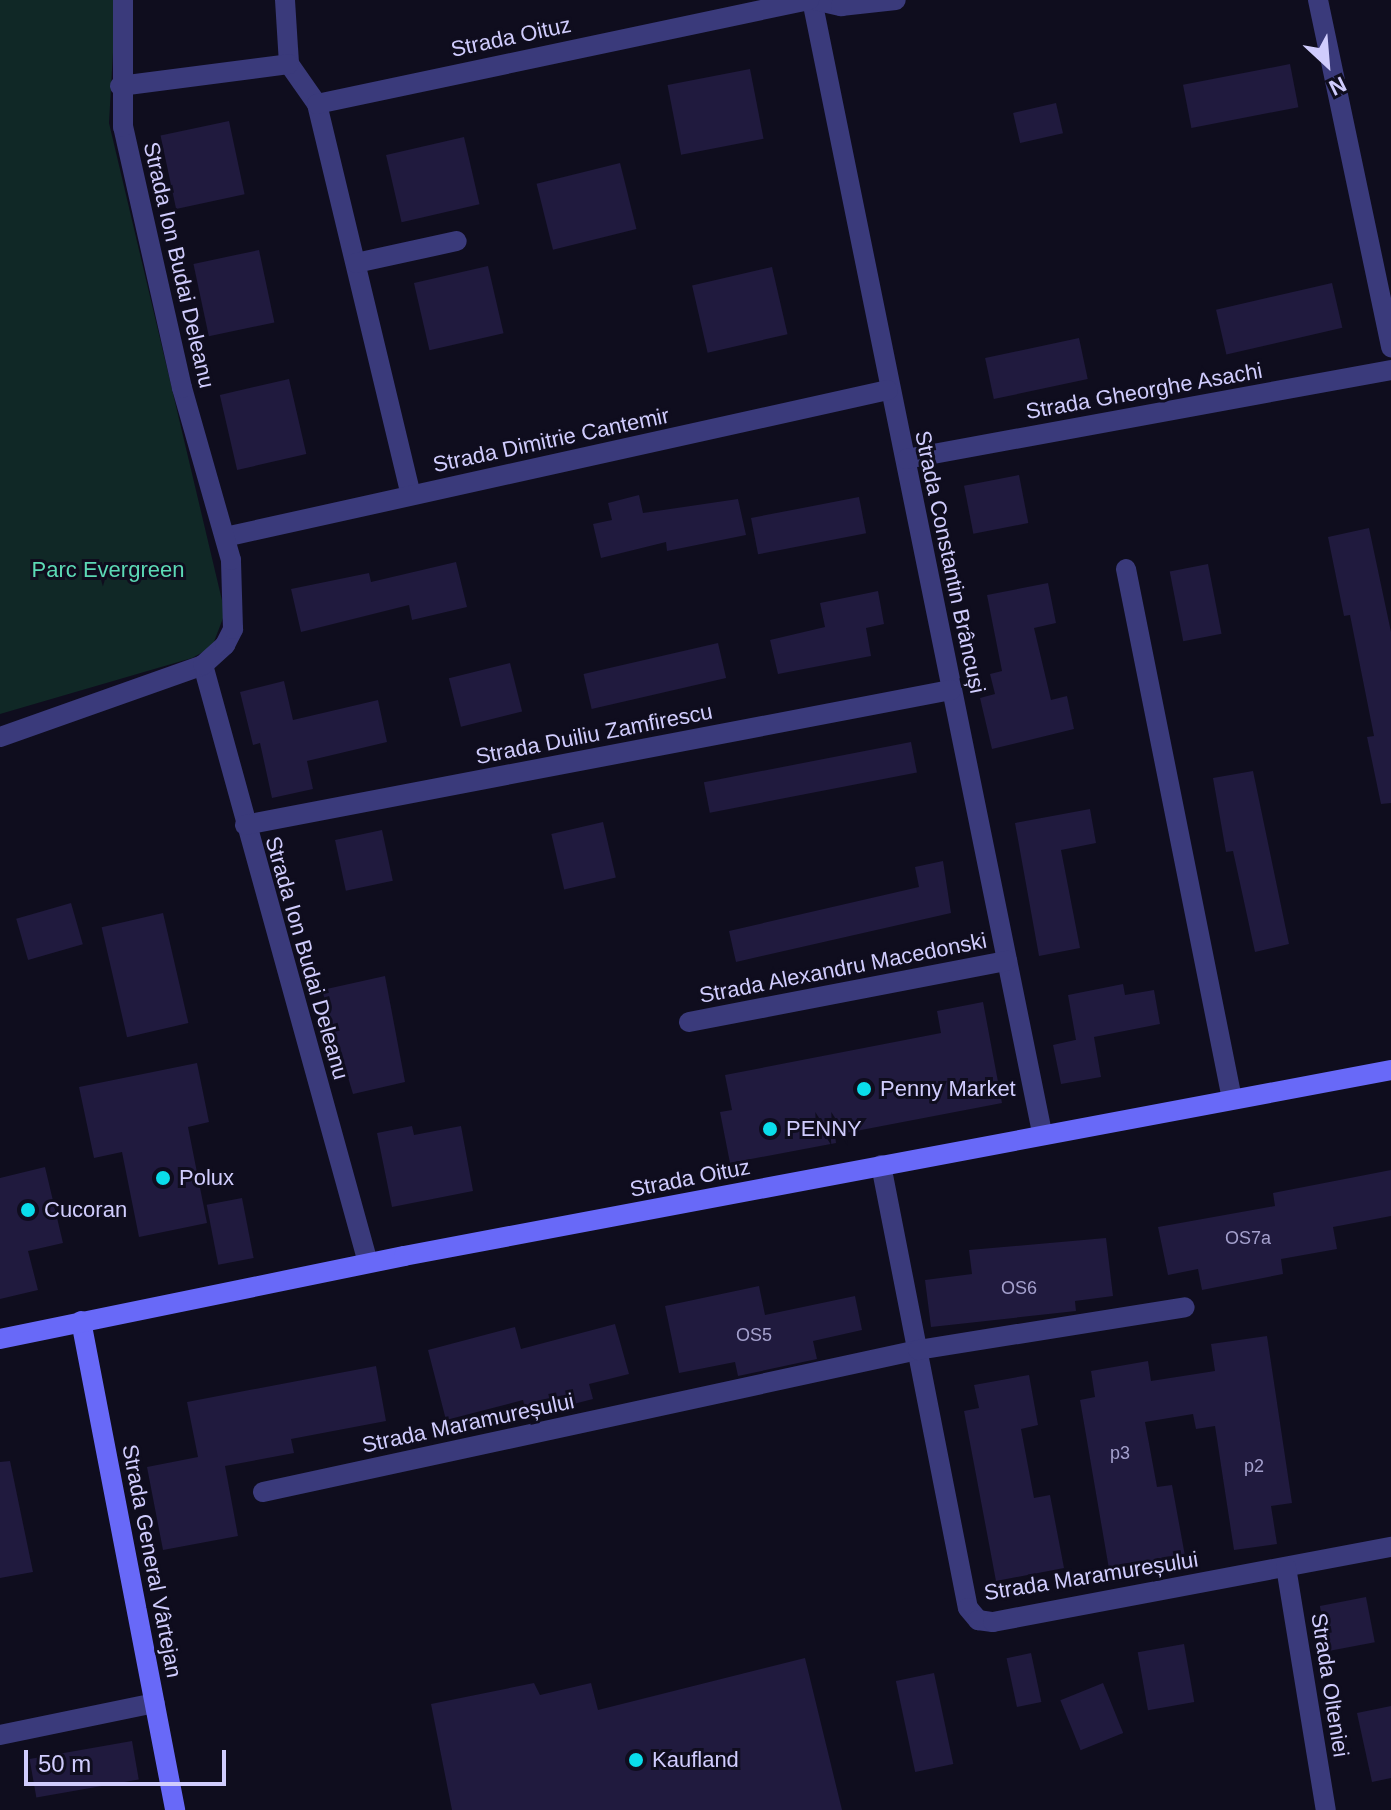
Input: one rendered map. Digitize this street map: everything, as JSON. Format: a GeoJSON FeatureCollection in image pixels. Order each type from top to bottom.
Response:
{"type":"FeatureCollection","features":[{"type":"Feature","properties":{"kind":"main road","name":"Strada Oituz"},"geometry":{"type":"LineString","coordinates":[[0,1339],[368,1263],[1042,1133],[1391,1070]]}},
{"type":"Feature","properties":{"kind":"main road","name":"Strada General Vârtejan"},"geometry":{"type":"LineString","coordinates":[[81,1321],[175,1810]]}},
{"type":"Feature","properties":{"kind":"street","name":"Strada Ion Budai Deleanu"},"geometry":{"type":"LineString","coordinates":[[123,0],[120,86],[123,127],[150,258],[236,588],[233,629],[225,645],[203,665],[368,1263]]}},
{"type":"Feature","properties":{"kind":"street"},"geometry":{"type":"LineString","coordinates":[[285,0],[289,64],[317,104],[411,495]]}},
{"type":"Feature","properties":{"kind":"street","name":"Strada Oituz"},"geometry":{"type":"LineString","coordinates":[[317,104],[812,0],[841,6],[896,0]]}},
{"type":"Feature","properties":{"kind":"street","name":"Strada Constantin Brâncuși"},"geometry":{"type":"LineString","coordinates":[[812,0],[888,390],[906,459],[1042,1133]]}},
{"type":"Feature","properties":{"kind":"street"},"geometry":{"type":"LineString","coordinates":[[1318,0],[1391,347]]}},
{"type":"Feature","properties":{"kind":"street"},"geometry":{"type":"LineString","coordinates":[[120,86],[289,64]]}},
{"type":"Feature","properties":{"kind":"street"},"geometry":{"type":"LineString","coordinates":[[356,263],[457,241]]}},
{"type":"Feature","properties":{"kind":"street","name":"Strada Gheorghe Asachi"},"geometry":{"type":"LineString","coordinates":[[906,459],[1391,370]]}},
{"type":"Feature","properties":{"kind":"street","name":"Strada Dimitrie Cantemir"},"geometry":{"type":"LineString","coordinates":[[225,537],[888,390]]}},
{"type":"Feature","properties":{"kind":"street"},"geometry":{"type":"LineString","coordinates":[[1126,569],[1232,1099]]}},
{"type":"Feature","properties":{"kind":"street"},"geometry":{"type":"LineString","coordinates":[[0,737],[203,665]]}},
{"type":"Feature","properties":{"kind":"street","name":"Strada Duiliu Zamfirescu"},"geometry":{"type":"LineString","coordinates":[[245,825],[951,690]]}},
{"type":"Feature","properties":{"kind":"street","name":"Strada Alexandru Macedonski"},"geometry":{"type":"LineString","coordinates":[[689,1022],[1007,961]]}},
{"type":"Feature","properties":{"kind":"street","name":"Strada Maramureșului"},"geometry":{"type":"LineString","coordinates":[[881,1165],[968,1608],[978,1620],[993,1622],[1391,1547]]}},
{"type":"Feature","properties":{"kind":"street","name":"Strada Maramureșului"},"geometry":{"type":"LineString","coordinates":[[263,1492],[918,1350],[1185,1307]]}},
{"type":"Feature","properties":{"kind":"street","name":"Strada Olteniei"},"geometry":{"type":"LineString","coordinates":[[1286,1567],[1326,1810]]}},
{"type":"Feature","properties":{"kind":"street"},"geometry":{"type":"LineString","coordinates":[[0,1735],[155,1703]]}},
{"type":"Feature","properties":{"kind":"green space","name":"Parc Evergreen"},"geometry":{"type":"Polygon","coordinates":[[[0,0],[116,0],[109,123],[225,613],[212,647],[192,658],[0,714],[0,0]]]}},
{"type":"Feature","properties":{"kind":"building"},"geometry":{"type":"Polygon","coordinates":[[[1290,64],[1298,107],[1191,128],[1183,85],[1290,64]]]}},
{"type":"Feature","properties":{"kind":"building"},"geometry":{"type":"Polygon","coordinates":[[[750,69],[764,139],[681,155],[668,85],[750,69]]]}},
{"type":"Feature","properties":{"kind":"building"},"geometry":{"type":"Polygon","coordinates":[[[1056,103],[1063,133],[1020,143],[1013,113],[1056,103]]]}},
{"type":"Feature","properties":{"kind":"building"},"geometry":{"type":"Polygon","coordinates":[[[229,121],[245,194],[176,209],[161,136],[229,121]]]}},
{"type":"Feature","properties":{"kind":"building"},"geometry":{"type":"Polygon","coordinates":[[[464,137],[480,204],[402,222],[386,155],[464,137]]]}},
{"type":"Feature","properties":{"kind":"building"},"geometry":{"type":"Polygon","coordinates":[[[620,163],[636,229],[553,250],[537,184],[620,163]]]}},
{"type":"Feature","properties":{"kind":"building"},"geometry":{"type":"Polygon","coordinates":[[[259,250],[274,322],[209,336],[193,264],[259,250]]]}},
{"type":"Feature","properties":{"kind":"building"},"geometry":{"type":"Polygon","coordinates":[[[488,266],[504,333],[429,350],[414,283],[488,266]]]}},
{"type":"Feature","properties":{"kind":"building"},"geometry":{"type":"Polygon","coordinates":[[[772,267],[788,334],[708,353],[692,285],[772,267]]]}},
{"type":"Feature","properties":{"kind":"building"},"geometry":{"type":"Polygon","coordinates":[[[1332,283],[1342,328],[1226,355],[1216,310],[1332,283]]]}},
{"type":"Feature","properties":{"kind":"building"},"geometry":{"type":"Polygon","coordinates":[[[1079,338],[1088,379],[994,399],[985,358],[1079,338]]]}},
{"type":"Feature","properties":{"kind":"building"},"geometry":{"type":"Polygon","coordinates":[[[289,379],[306,454],[237,470],[220,395],[289,379]]]}},
{"type":"Feature","properties":{"kind":"building"},"geometry":{"type":"Polygon","coordinates":[[[1019,475],[1028,523],[973,534],[964,486],[1019,475]]]}},
{"type":"Feature","properties":{"kind":"building"},"geometry":{"type":"Polygon","coordinates":[[[639,495],[643,513],[738,499],[746,535],[667,551],[666,542],[601,558],[593,524],[612,520],[608,503],[639,495]]]}},
{"type":"Feature","properties":{"kind":"building"},"geometry":{"type":"Polygon","coordinates":[[[859,497],[866,533],[758,554],[751,518],[859,497]]]}},
{"type":"Feature","properties":{"kind":"building"},"geometry":{"type":"Polygon","coordinates":[[[1369,528],[1391,632],[1391,803],[1381,804],[1367,737],[1374,736],[1350,615],[1344,616],[1328,537],[1369,528]]]}},
{"type":"Feature","properties":{"kind":"building"},"geometry":{"type":"Polygon","coordinates":[[[456,562],[467,607],[412,620],[409,605],[301,632],[291,589],[369,573],[371,582],[456,562]]]}},
{"type":"Feature","properties":{"kind":"building"},"geometry":{"type":"Polygon","coordinates":[[[1208,564],[1222,634],[1183,641],[1170,571],[1208,564]]]}},
{"type":"Feature","properties":{"kind":"building"},"geometry":{"type":"Polygon","coordinates":[[[1048,583],[1056,623],[1034,628],[1051,700],[1067,696],[1074,729],[992,749],[980,698],[995,694],[990,674],[1002,671],[987,595],[1048,583]]]}},
{"type":"Feature","properties":{"kind":"building"},"geometry":{"type":"Polygon","coordinates":[[[878,591],[884,624],[866,628],[871,656],[778,674],[770,640],[825,627],[820,603],[878,591]]]}},
{"type":"Feature","properties":{"kind":"building"},"geometry":{"type":"Polygon","coordinates":[[[718,643],[726,678],[592,709],[584,674],[718,643]]]}},
{"type":"Feature","properties":{"kind":"building"},"geometry":{"type":"Polygon","coordinates":[[[510,663],[522,712],[461,727],[449,678],[510,663]]]}},
{"type":"Feature","properties":{"kind":"building"},"geometry":{"type":"Polygon","coordinates":[[[284,681],[293,720],[378,700],[387,742],[307,761],[313,789],[272,798],[260,743],[253,745],[240,692],[284,681]]]}},
{"type":"Feature","properties":{"kind":"building"},"geometry":{"type":"Polygon","coordinates":[[[911,742],[917,772],[710,813],[704,782],[911,742]]]}},
{"type":"Feature","properties":{"kind":"building"},"geometry":{"type":"Polygon","coordinates":[[[1253,771],[1289,944],[1255,952],[1233,851],[1226,852],[1213,778],[1253,771]]]}},
{"type":"Feature","properties":{"kind":"building"},"geometry":{"type":"Polygon","coordinates":[[[1090,809],[1096,843],[1061,850],[1080,948],[1039,956],[1015,823],[1090,809]]]}},
{"type":"Feature","properties":{"kind":"building"},"geometry":{"type":"Polygon","coordinates":[[[603,822],[616,878],[564,889],[551,834],[603,822]]]}},
{"type":"Feature","properties":{"kind":"building"},"geometry":{"type":"Polygon","coordinates":[[[382,830],[393,881],[346,891],[335,840],[382,830]]]}},
{"type":"Feature","properties":{"kind":"building"},"geometry":{"type":"Polygon","coordinates":[[[943,861],[951,913],[736,962],[729,931],[919,887],[915,867],[943,861]]]}},
{"type":"Feature","properties":{"kind":"building"},"geometry":{"type":"Polygon","coordinates":[[[71,903],[83,944],[28,960],[16,919],[71,903]]]}},
{"type":"Feature","properties":{"kind":"building"},"geometry":{"type":"Polygon","coordinates":[[[163,913],[188,1023],[127,1037],[102,927],[163,913]]]}},
{"type":"Feature","properties":{"kind":"building"},"geometry":{"type":"Polygon","coordinates":[[[385,976],[405,1082],[353,1094],[322,990],[385,976]]]}},
{"type":"Feature","properties":{"kind":"building"},"geometry":{"type":"Polygon","coordinates":[[[1123,984],[1125,995],[1154,990],[1160,1024],[1094,1037],[1101,1077],[1061,1084],[1053,1045],[1076,1040],[1068,995],[1123,984]]]}},
{"type":"Feature","properties":{"kind":"building","name":"Penny Market"},"geometry":{"type":"Polygon","coordinates":[[[983,1002],[1002,1103],[835,1135],[836,1143],[730,1163],[720,1112],[732,1110],[725,1075],[941,1033],[937,1011],[983,1002]]]}},
{"type":"Feature","properties":{"kind":"building","name":"Polux"},"geometry":{"type":"Polygon","coordinates":[[[197,1063],[209,1122],[188,1127],[207,1223],[139,1237],[122,1152],[94,1158],[79,1087],[197,1063]]]}},
{"type":"Feature","properties":{"kind":"building"},"geometry":{"type":"Polygon","coordinates":[[[412,1126],[414,1135],[461,1126],[473,1191],[392,1207],[377,1133],[412,1126]]]}},
{"type":"Feature","properties":{"kind":"building","name":"Cucoran"},"geometry":{"type":"Polygon","coordinates":[[[45,1167],[63,1243],[28,1251],[38,1290],[0,1299],[0,1178],[45,1167]]]}},
{"type":"Feature","properties":{"kind":"building"},"geometry":{"type":"Polygon","coordinates":[[[1391,1170],[1391,1216],[1333,1227],[1337,1249],[1281,1259],[1283,1274],[1202,1290],[1198,1269],[1168,1275],[1158,1227],[1275,1206],[1273,1193],[1391,1170]]]}},
{"type":"Feature","properties":{"kind":"building"},"geometry":{"type":"Polygon","coordinates":[[[242,1198],[254,1258],[218,1265],[207,1205],[242,1198]]]}},
{"type":"Feature","properties":{"kind":"building"},"geometry":{"type":"Polygon","coordinates":[[[1106,1238],[1113,1296],[1075,1301],[1076,1311],[931,1327],[925,1280],[972,1274],[969,1250],[1106,1238]]]}},
{"type":"Feature","properties":{"kind":"building"},"geometry":{"type":"Polygon","coordinates":[[[759,1286],[765,1315],[855,1296],[862,1330],[813,1341],[817,1359],[738,1376],[735,1362],[679,1373],[665,1306],[759,1286]]]}},
{"type":"Feature","properties":{"kind":"building"},"geometry":{"type":"Polygon","coordinates":[[[615,1324],[629,1374],[589,1384],[593,1399],[527,1416],[523,1400],[446,1420],[428,1350],[515,1327],[521,1349],[615,1324]]]}},
{"type":"Feature","properties":{"kind":"building"},"geometry":{"type":"Polygon","coordinates":[[[1267,1336],[1292,1503],[1271,1506],[1277,1544],[1234,1550],[1215,1426],[1196,1429],[1193,1414],[1145,1422],[1157,1487],[1172,1485],[1185,1556],[1109,1569],[1080,1400],[1095,1397],[1091,1371],[1148,1361],[1151,1381],[1215,1371],[1211,1344],[1267,1336]]]}},
{"type":"Feature","properties":{"kind":"building"},"geometry":{"type":"Polygon","coordinates":[[[376,1366],[386,1421],[291,1439],[294,1453],[225,1466],[238,1536],[163,1550],[147,1467],[198,1457],[187,1402],[376,1366]]]}},
{"type":"Feature","properties":{"kind":"building"},"geometry":{"type":"Polygon","coordinates":[[[1029,1375],[1038,1425],[1021,1429],[1034,1498],[1050,1495],[1064,1568],[996,1581],[964,1411],[979,1408],[974,1385],[1029,1375]]]}},
{"type":"Feature","properties":{"kind":"building"},"geometry":{"type":"Polygon","coordinates":[[[10,1461],[33,1572],[0,1578],[0,1462],[10,1461]]]}},
{"type":"Feature","properties":{"kind":"building"},"geometry":{"type":"Polygon","coordinates":[[[1366,1597],[1375,1642],[1329,1651],[1320,1606],[1366,1597]]]}},
{"type":"Feature","properties":{"kind":"building"},"geometry":{"type":"Polygon","coordinates":[[[1184,1644],[1194,1702],[1148,1710],[1138,1652],[1184,1644]]]}},
{"type":"Feature","properties":{"kind":"building"},"geometry":{"type":"Polygon","coordinates":[[[1031,1653],[1041,1702],[1017,1707],[1007,1658],[1031,1653]]]}},
{"type":"Feature","properties":{"kind":"building","name":"Kaufland"},"geometry":{"type":"Polygon","coordinates":[[[805,1658],[842,1810],[452,1810],[431,1704],[534,1683],[540,1695],[591,1683],[598,1710],[805,1658]]]}},
{"type":"Feature","properties":{"kind":"building"},"geometry":{"type":"Polygon","coordinates":[[[934,1673],[953,1764],[915,1772],[896,1681],[934,1673]]]}},
{"type":"Feature","properties":{"kind":"building"},"geometry":{"type":"Polygon","coordinates":[[[1103,1683],[1123,1733],[1081,1750],[1060,1700],[1103,1683]]]}},
{"type":"Feature","properties":{"kind":"building"},"geometry":{"type":"Polygon","coordinates":[[[1391,1706],[1391,1778],[1372,1782],[1357,1713],[1391,1706]]]}},
{"type":"Feature","properties":{"kind":"building"},"geometry":{"type":"Polygon","coordinates":[[[132,1741],[139,1779],[36,1797],[30,1759],[132,1741]]]}},
{"type":"Feature","properties":{"kind":"place","name":"Penny Market"},"geometry":{"type":"Point","coordinates":[864,1089]}},
{"type":"Feature","properties":{"kind":"place","name":"PENNY"},"geometry":{"type":"Point","coordinates":[770,1129]}},
{"type":"Feature","properties":{"kind":"place","name":"Polux"},"geometry":{"type":"Point","coordinates":[163,1178]}},
{"type":"Feature","properties":{"kind":"place","name":"Cucoran"},"geometry":{"type":"Point","coordinates":[28,1210]}},
{"type":"Feature","properties":{"kind":"place","name":"Kaufland"},"geometry":{"type":"Point","coordinates":[636,1760]}}]}
